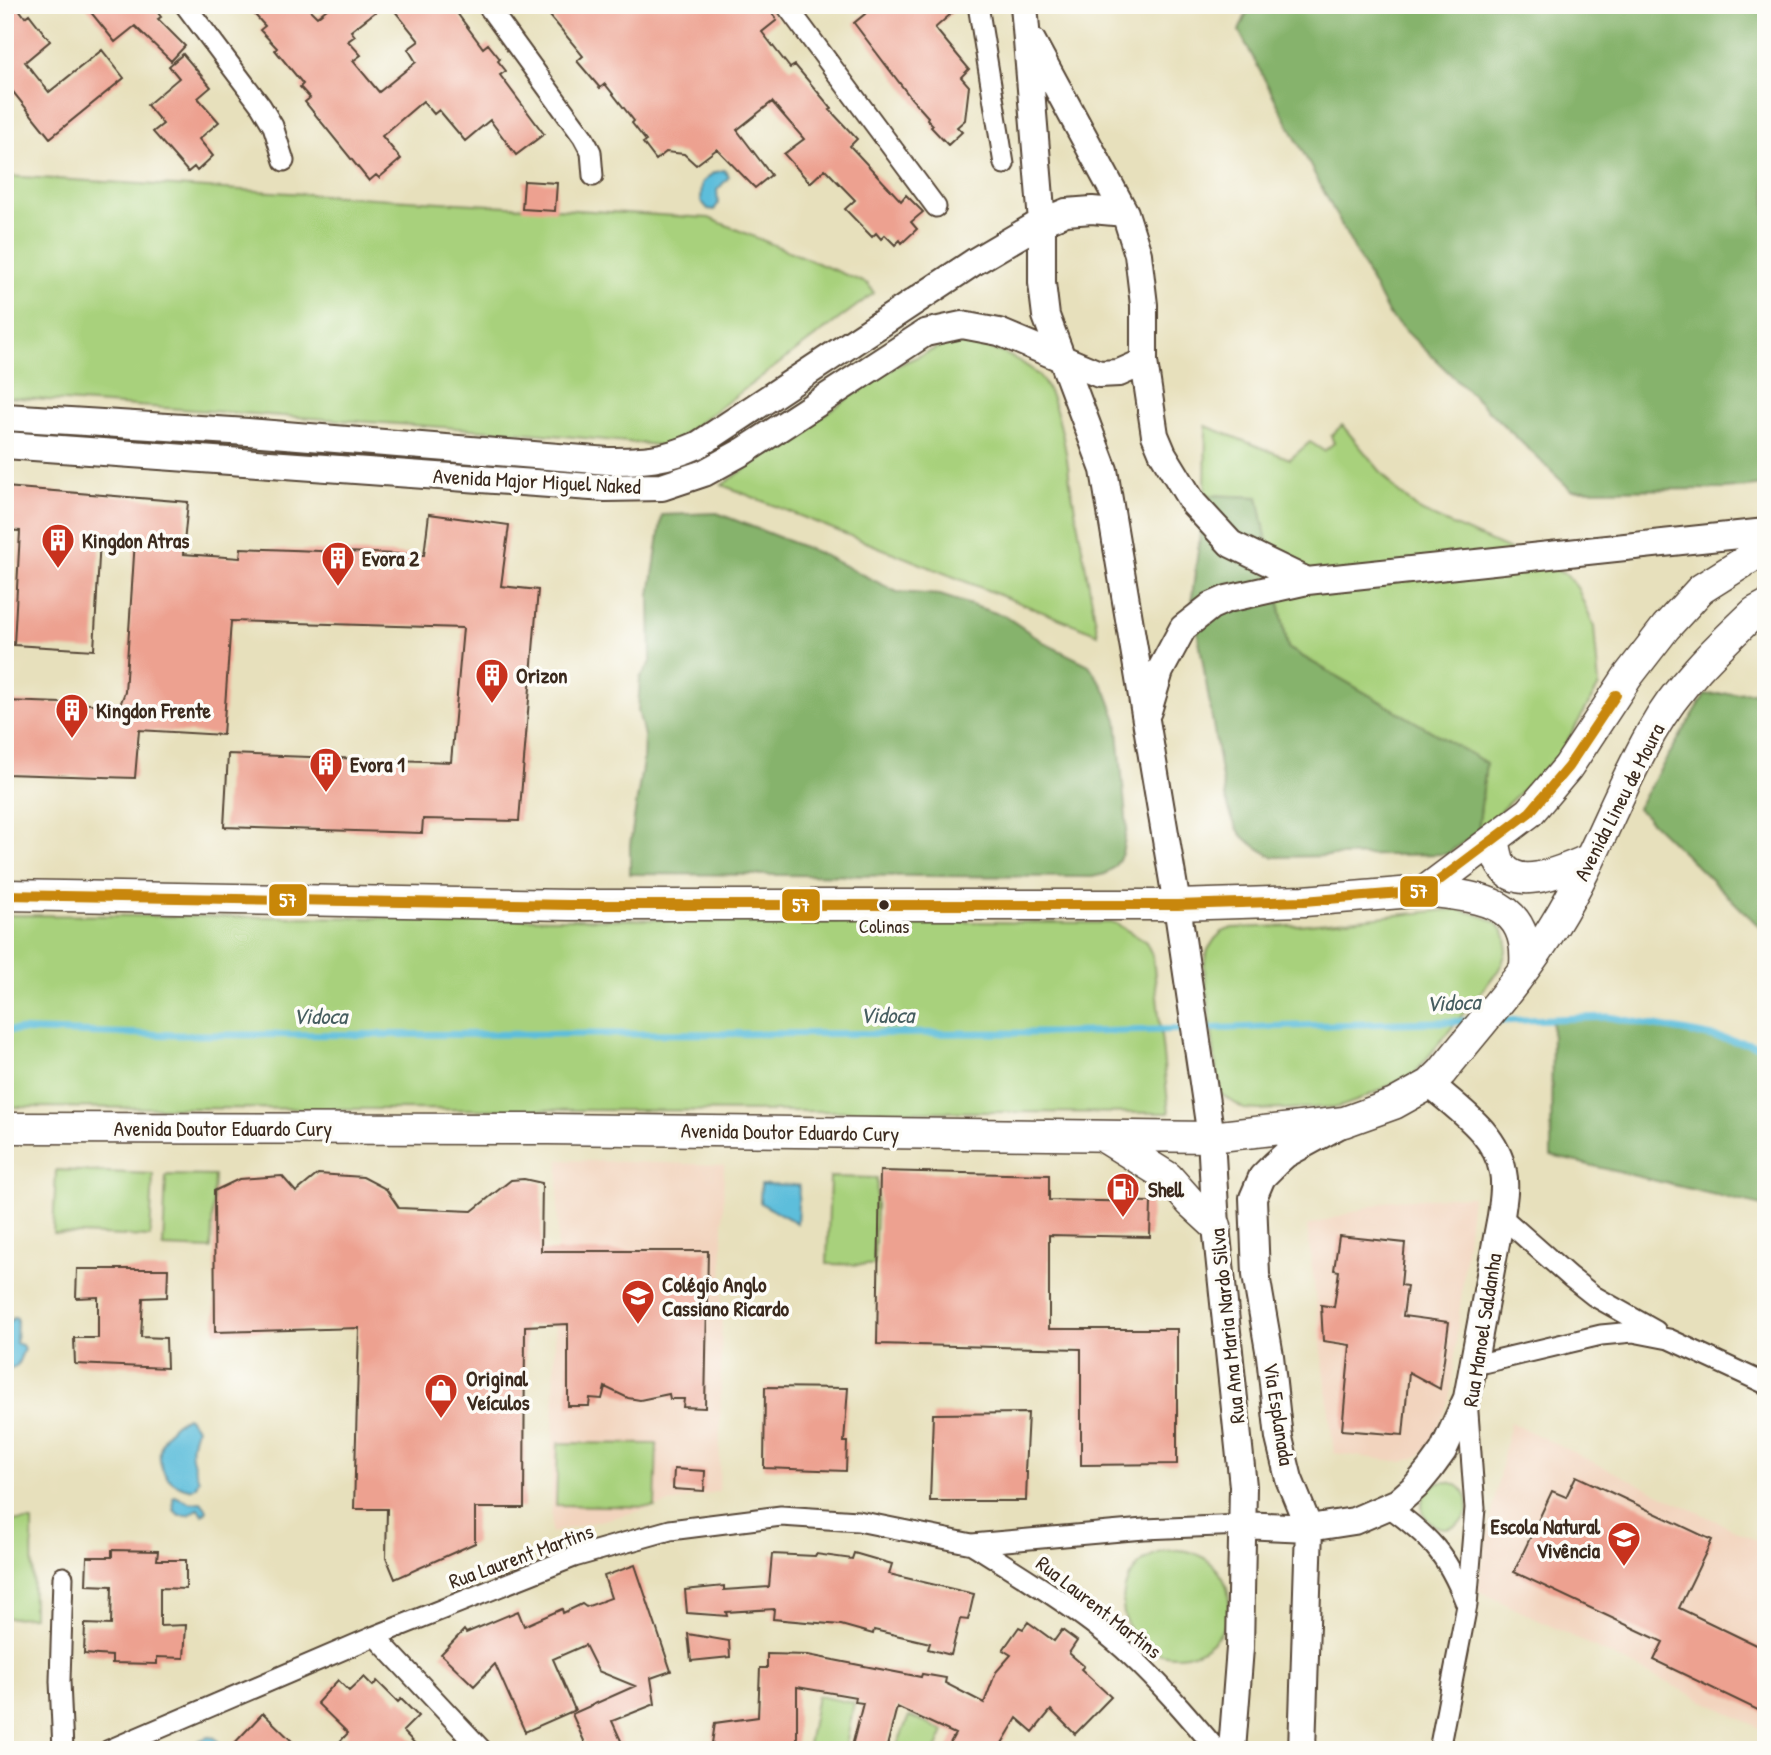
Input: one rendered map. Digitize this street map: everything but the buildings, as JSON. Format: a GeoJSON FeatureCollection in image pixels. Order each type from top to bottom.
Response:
{"type":"FeatureCollection","features":[{"type":"Feature","properties":{"kind":"main road","name":"Rua Ana Maria Nardo Silva"},"geometry":{"type":"LineString","coordinates":[[1024,5],[1042,222],[1042,283],[1046,316],[1104,470],[1177,905],[1211,1137],[1216,1226],[1242,1468],[1240,1648],[1232,1750]]}},
{"type":"Feature","properties":{"kind":"main road"},"geometry":{"type":"LineString","coordinates":[[1028,33],[1125,213],[1138,254],[1144,306],[1144,362],[1155,435],[1163,454],[1193,503],[1231,544],[1307,581]]}},
{"type":"Feature","properties":{"kind":"main road","name":"Avenida Major Miguel Naked"},"geometry":{"type":"LineString","coordinates":[[5,417],[248,432],[608,461],[650,461],[678,454],[698,445],[974,262],[1042,222],[1066,212],[1092,210],[1125,213]]}},
{"type":"Feature","properties":{"kind":"main road","name":"Avenida Major Miguel Naked"},"geometry":{"type":"LineString","coordinates":[[5,445],[605,488],[662,487],[704,473],[744,451],[925,333],[962,325],[999,332],[1099,374],[1119,373],[1144,362]]}},
{"type":"Feature","properties":{"kind":"main road"},"geometry":{"type":"LineString","coordinates":[[1146,720],[1160,671],[1183,628],[1210,606],[1227,599],[1307,581],[1766,533]]}},
{"type":"Feature","properties":{"kind":"main road"},"geometry":{"type":"LineString","coordinates":[[1426,891],[1530,812],[1568,767],[1665,626],[1702,589],[1766,548]]}},
{"type":"Feature","properties":{"kind":"main road","name":"Avenida Lineu de Moura"},"geometry":{"type":"LineString","coordinates":[[1520,973],[1555,925],[1651,732],[1697,667],[1755,612],[1766,606]]}},
{"type":"Feature","properties":{"kind":"main road"},"geometry":{"type":"LineString","coordinates":[[1494,839],[1502,866],[1513,874],[1535,880],[1590,859]]}},
{"type":"Feature","properties":{"kind":"main road"},"geometry":{"type":"LineString","coordinates":[[5,895],[569,905],[1177,905],[1304,901],[1426,891],[1483,899],[1503,910],[1515,922],[1525,940],[1520,973]]}},
{"type":"Feature","properties":{"kind":"main road","name":"Avenida Doutor Eduardo Cury"},"geometry":{"type":"LineString","coordinates":[[5,1128],[548,1129],[1211,1137],[1344,1122],[1394,1104],[1436,1078],[1520,973]]}},
{"type":"Feature","properties":{"kind":"main road","name":"Rua Manoel Saldanha"},"geometry":{"type":"LineString","coordinates":[[1436,1078],[1482,1131],[1499,1156],[1505,1186],[1467,1398]]}},
{"type":"Feature","properties":{"kind":"main road","name":"Via Esplanada"},"geometry":{"type":"LineString","coordinates":[[1302,1750],[1309,1528],[1289,1479],[1279,1438],[1270,1356],[1256,1275],[1253,1198],[1262,1177],[1286,1154],[1344,1122]]}},
{"type":"Feature","properties":{"kind":"main road"},"geometry":{"type":"LineString","coordinates":[[1102,1135],[1168,1177],[1216,1226]]}},
{"type":"Feature","properties":{"kind":"main road"},"geometry":{"type":"LineString","coordinates":[[1243,1525],[1309,1528],[1354,1521],[1389,1507],[1416,1486],[1443,1451],[1467,1398]]}},
{"type":"Feature","properties":{"kind":"street"},"geometry":{"type":"LineString","coordinates":[[185,5],[261,106],[273,126],[284,161]]}},
{"type":"Feature","properties":{"kind":"street"},"geometry":{"type":"LineString","coordinates":[[487,5],[583,137],[591,152],[593,176]]}},
{"type":"Feature","properties":{"kind":"street"},"geometry":{"type":"LineString","coordinates":[[786,5],[936,208]]}},
{"type":"Feature","properties":{"kind":"street"},"geometry":{"type":"LineString","coordinates":[[978,5],[1004,164]]}},
{"type":"Feature","properties":{"kind":"street"},"geometry":{"type":"LineString","coordinates":[[1501,1216],[1594,1296],[1670,1339],[1766,1384]]}},
{"type":"Feature","properties":{"kind":"street"},"geometry":{"type":"LineString","coordinates":[[1475,1365],[1601,1335],[1633,1332],[1670,1339]]}},
{"type":"Feature","properties":{"kind":"street","name":"Rua Manoel Saldanha"},"geometry":{"type":"LineString","coordinates":[[1439,1750],[1467,1605],[1475,1508],[1467,1398]]}},
{"type":"Feature","properties":{"kind":"street"},"geometry":{"type":"LineString","coordinates":[[1389,1507],[1421,1531],[1441,1552],[1455,1574],[1467,1605]]}},
{"type":"Feature","properties":{"kind":"street","name":"Rua Laurent Martins"},"geometry":{"type":"LineString","coordinates":[[109,1750],[132,1746],[375,1636],[574,1557],[670,1530],[781,1516],[858,1521],[972,1544],[1143,1529],[1243,1525]]}},
{"type":"Feature","properties":{"kind":"street","name":"Rua Laurent Martins"},"geometry":{"type":"LineString","coordinates":[[972,1544],[1020,1574],[1128,1653],[1166,1691],[1217,1750]]}},
{"type":"Feature","properties":{"kind":"street"},"geometry":{"type":"LineString","coordinates":[[63,1577],[60,1681],[63,1750]]}},
{"type":"Feature","properties":{"kind":"street"},"geometry":{"type":"LineString","coordinates":[[375,1636],[482,1750]]}},
{"type":"Feature","properties":{"kind":"shaded area","name":"Colégio Anglo Cassiano Ricardo"},"geometry":{"type":"Polygon","coordinates":[[[559,1160],[724,1165],[719,1491],[551,1533],[559,1160]]]}},
{"type":"Feature","properties":{"kind":"shaded area"},"geometry":{"type":"Polygon","coordinates":[[[1472,1196],[1450,1399],[1434,1437],[1421,1455],[1403,1462],[1334,1453],[1307,1226],[1392,1200],[1472,1196]]]}},
{"type":"Feature","properties":{"kind":"shaded area","name":"Escola Natural Vivência"},"geometry":{"type":"Polygon","coordinates":[[[1510,1422],[1766,1545],[1766,1731],[1477,1590],[1510,1422]]]}},
{"type":"Feature","properties":{"kind":"green space"},"geometry":{"type":"Polygon","coordinates":[[[1250,5],[1766,5],[1766,485],[1725,489],[1571,490],[1389,315],[1239,31],[1250,5]]]}},
{"type":"Feature","properties":{"kind":"green space"},"geometry":{"type":"Polygon","coordinates":[[[5,176],[709,218],[868,284],[874,293],[668,446],[543,434],[5,397],[5,176]]]}},
{"type":"Feature","properties":{"kind":"green space"},"geometry":{"type":"Polygon","coordinates":[[[959,343],[980,346],[1012,357],[1031,369],[1046,385],[1064,442],[1098,634],[722,485],[894,367],[944,345],[959,343]]]}},
{"type":"Feature","properties":{"kind":"green space"},"geometry":{"type":"Polygon","coordinates":[[[1342,425],[1396,490],[1420,511],[1567,575],[1578,589],[1594,627],[1599,686],[1559,755],[1478,832],[1486,763],[1288,648],[1258,497],[1205,495],[1206,426],[1290,459],[1310,442],[1324,451],[1334,443],[1331,436],[1342,425]]]}},
{"type":"Feature","properties":{"kind":"green space"},"geometry":{"type":"Polygon","coordinates":[[[1205,495],[1258,497],[1288,648],[1486,763],[1478,832],[1447,854],[1274,857],[1241,834],[1225,797],[1192,597],[1205,495]]]}},
{"type":"Feature","properties":{"kind":"green space"},"geometry":{"type":"Polygon","coordinates":[[[717,513],[819,553],[897,592],[940,595],[1005,616],[1048,645],[1089,665],[1106,691],[1117,720],[1127,828],[1122,854],[1115,866],[1105,874],[1092,877],[630,874],[630,845],[643,761],[644,736],[638,710],[640,678],[651,662],[650,595],[662,515],[717,513]]]}},
{"type":"Feature","properties":{"kind":"green space"},"geometry":{"type":"Polygon","coordinates":[[[1766,691],[1766,933],[1637,808],[1705,695],[1766,691]]]}},
{"type":"Feature","properties":{"kind":"green space"},"geometry":{"type":"Polygon","coordinates":[[[1457,909],[1482,916],[1500,927],[1507,944],[1505,956],[1498,971],[1415,1073],[1339,1107],[1244,1109],[1219,1093],[1204,966],[1208,950],[1222,932],[1232,928],[1288,926],[1457,909]]]}},
{"type":"Feature","properties":{"kind":"green space"},"geometry":{"type":"Polygon","coordinates":[[[5,915],[1115,923],[1146,942],[1153,957],[1169,1113],[5,1107],[5,915]]]}},
{"type":"Feature","properties":{"kind":"green space"},"geometry":{"type":"Polygon","coordinates":[[[1609,1017],[1766,1047],[1766,1207],[1551,1156],[1552,1019],[1609,1017]]]}},
{"type":"Feature","properties":{"kind":"green space"},"geometry":{"type":"Polygon","coordinates":[[[56,1170],[153,1174],[150,1237],[53,1233],[56,1170]]]}},
{"type":"Feature","properties":{"kind":"green space"},"geometry":{"type":"Polygon","coordinates":[[[166,1175],[214,1176],[211,1249],[163,1247],[166,1175]]]}},
{"type":"Feature","properties":{"kind":"green space"},"geometry":{"type":"Polygon","coordinates":[[[830,1177],[877,1178],[874,1265],[827,1264],[830,1177]]]}},
{"type":"Feature","properties":{"kind":"green space"},"geometry":{"type":"Polygon","coordinates":[[[558,1443],[657,1444],[655,1507],[556,1505],[558,1443]]]}},
{"type":"Feature","properties":{"kind":"green space"},"geometry":{"type":"Polygon","coordinates":[[[1445,1482],[1462,1488],[1468,1505],[1462,1522],[1445,1528],[1428,1522],[1422,1505],[1428,1488],[1445,1482]]]}},
{"type":"Feature","properties":{"kind":"green space"},"geometry":{"type":"Polygon","coordinates":[[[5,1521],[32,1521],[33,1617],[5,1618],[5,1521]]]}},
{"type":"Feature","properties":{"kind":"green space"},"geometry":{"type":"Polygon","coordinates":[[[1176,1550],[1196,1554],[1213,1566],[1225,1583],[1229,1603],[1225,1623],[1213,1640],[1196,1652],[1176,1656],[1156,1652],[1139,1640],[1127,1623],[1123,1603],[1127,1583],[1139,1566],[1156,1554],[1176,1550]]]}},
{"type":"Feature","properties":{"kind":"green space"},"geometry":{"type":"Polygon","coordinates":[[[817,1696],[854,1703],[845,1750],[807,1750],[817,1696]]]}},
{"type":"Feature","properties":{"kind":"green space"},"geometry":{"type":"Polygon","coordinates":[[[909,1716],[944,1731],[936,1750],[895,1750],[909,1716]]]}},
{"type":"Feature","properties":{"kind":"water"},"geometry":{"type":"Polygon","coordinates":[[[724,170],[729,177],[717,190],[718,204],[714,210],[708,209],[701,201],[702,183],[713,173],[724,170]]]}},
{"type":"Feature","properties":{"kind":"water"},"geometry":{"type":"Polygon","coordinates":[[[761,1184],[799,1185],[797,1223],[760,1203],[761,1184]]]}},
{"type":"Feature","properties":{"kind":"water"},"geometry":{"type":"Polygon","coordinates":[[[14,1317],[17,1318],[16,1343],[24,1349],[17,1366],[6,1370],[5,1327],[14,1317]]]}},
{"type":"Feature","properties":{"kind":"water"},"geometry":{"type":"Polygon","coordinates":[[[187,1417],[197,1428],[192,1442],[192,1454],[199,1480],[191,1489],[168,1478],[160,1457],[166,1434],[175,1424],[187,1417]]]}},
{"type":"Feature","properties":{"kind":"water"},"geometry":{"type":"Polygon","coordinates":[[[175,1496],[191,1503],[201,1502],[207,1510],[203,1515],[198,1509],[189,1515],[179,1515],[174,1510],[175,1496]]]}},
{"type":"Feature","properties":{"kind":"water"},"geometry":{"type":"Polygon","coordinates":[[[208,1737],[215,1738],[221,1745],[216,1750],[193,1750],[198,1741],[208,1737]]]}},
{"type":"Feature","properties":{"kind":"waterway","name":"Vidoca"},"geometry":{"type":"LineString","coordinates":[[1497,1021],[1609,1017],[1766,1047]]}},
{"type":"Feature","properties":{"kind":"waterway","name":"Vidoca"},"geometry":{"type":"LineString","coordinates":[[5,1030],[179,1035],[1051,1033],[1471,1021]]}},
{"type":"Feature","properties":{"kind":"transit line","name":"57"},"geometry":{"type":"LineString","coordinates":[[5,895],[569,905],[1177,905],[1304,901],[1425,891],[1530,812],[1568,767],[1616,695]]}},
{"type":"Feature","properties":{"kind":"place","name":"Kingdon Atras"},"geometry":{"type":"Point","coordinates":[58,570]}},
{"type":"Feature","properties":{"kind":"place","name":"Evora 2"},"geometry":{"type":"Point","coordinates":[338,588]}},
{"type":"Feature","properties":{"kind":"place","name":"Orizon"},"geometry":{"type":"Point","coordinates":[492,705]}},
{"type":"Feature","properties":{"kind":"place","name":"Kingdon Frente"},"geometry":{"type":"Point","coordinates":[72,740]}},
{"type":"Feature","properties":{"kind":"place","name":"Evora 1"},"geometry":{"type":"Point","coordinates":[326,794]}},
{"type":"Feature","properties":{"kind":"place","name":"Colinas"},"geometry":{"type":"Point","coordinates":[884,905]}},
{"type":"Feature","properties":{"kind":"place","name":"Shell"},"geometry":{"type":"Point","coordinates":[1123,1219]}},
{"type":"Feature","properties":{"kind":"place","name":"Colégio Anglo Cassiano Ricardo"},"geometry":{"type":"Point","coordinates":[638,1326]}},
{"type":"Feature","properties":{"kind":"place","name":"Original Veículos"},"geometry":{"type":"Point","coordinates":[441,1420]}},
{"type":"Feature","properties":{"kind":"place","name":"Escola Natural Vivência"},"geometry":{"type":"Point","coordinates":[1624,1568]}}]}
